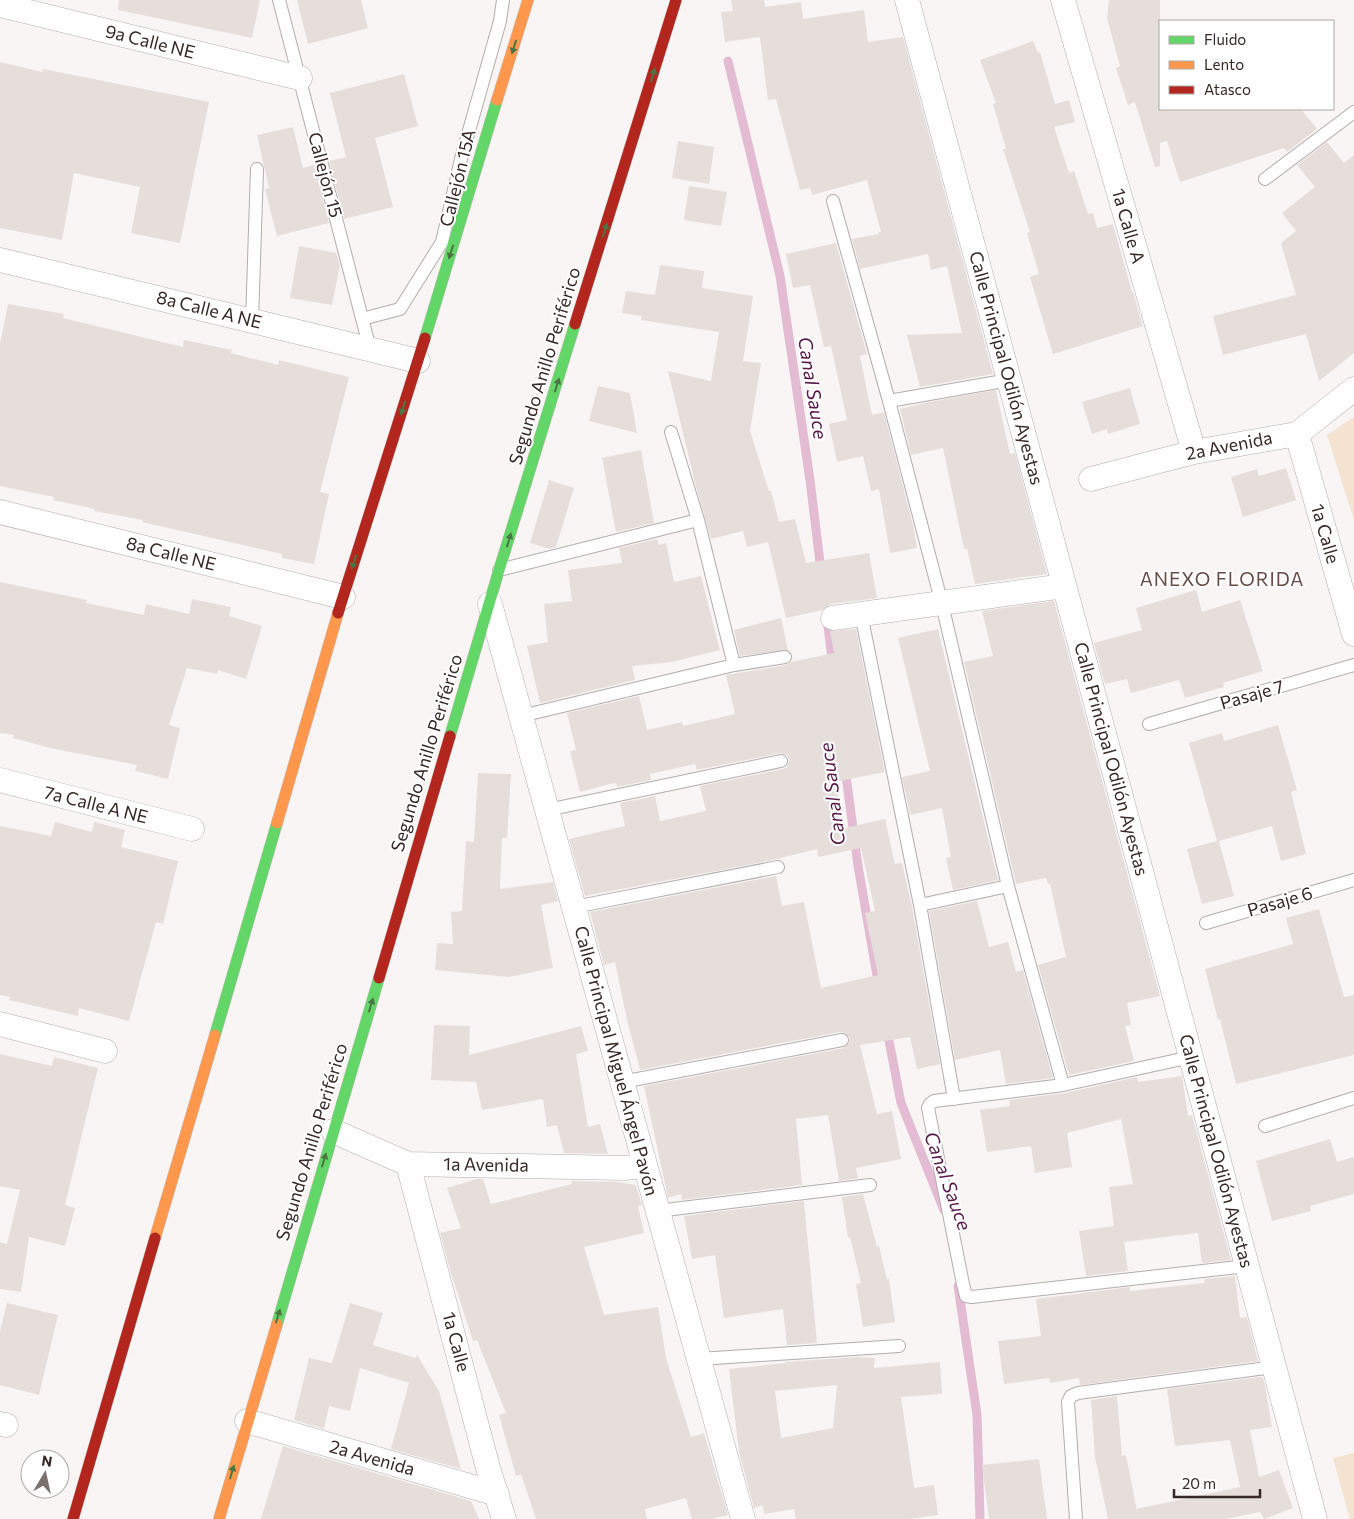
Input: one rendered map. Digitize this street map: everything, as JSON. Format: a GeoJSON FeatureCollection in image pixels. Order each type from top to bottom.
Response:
{"type":"FeatureCollection","features":[{"type":"Feature","properties":{"kind":"main road"},"geometry":{"type":"LineString","coordinates":[[73,1519],[343,597],[418,361],[528,0]]}},
{"type":"Feature","properties":{"kind":"main road","name":"Segundo Anillo Periférico"},"geometry":{"type":"LineString","coordinates":[[219,1519],[500,570],[676,0]]}},
{"type":"Feature","properties":{"kind":"street","name":"Calle Principal Odilón Ayestas"},"geometry":{"type":"LineString","coordinates":[[907,0],[1315,1519]]}},
{"type":"Feature","properties":{"kind":"street","name":"1a Calle A"},"geometry":{"type":"LineString","coordinates":[[1063,0],[1194,452]]}},
{"type":"Feature","properties":{"kind":"street","name":"9a Calle NE"},"geometry":{"type":"LineString","coordinates":[[0,5],[300,78]]}},
{"type":"Feature","properties":{"kind":"street","name":"8a Calle A NE"},"geometry":{"type":"LineString","coordinates":[[0,260],[418,361]]}},
{"type":"Feature","properties":{"kind":"street","name":"2a Avenida"},"geometry":{"type":"LineString","coordinates":[[1092,479],[1194,452],[1297,434],[1354,389]]}},
{"type":"Feature","properties":{"kind":"street","name":"1a Calle"},"geometry":{"type":"LineString","coordinates":[[1297,434],[1354,634]]}},
{"type":"Feature","properties":{"kind":"street","name":"8a Calle NE"},"geometry":{"type":"LineString","coordinates":[[0,512],[343,597]]}},
{"type":"Feature","properties":{"kind":"street"},"geometry":{"type":"LineString","coordinates":[[833,618],[1064,586]]}},
{"type":"Feature","properties":{"kind":"street","name":"Calle Principal Miguel Ángel Pavón"},"geometry":{"type":"LineString","coordinates":[[490,604],[743,1519]]}},
{"type":"Feature","properties":{"kind":"street","name":"7a Calle A NE"},"geometry":{"type":"LineString","coordinates":[[0,780],[192,829]]}},
{"type":"Feature","properties":{"kind":"street"},"geometry":{"type":"LineString","coordinates":[[0,1024],[105,1051]]}},
{"type":"Feature","properties":{"kind":"street","name":"1a Avenida"},"geometry":{"type":"LineString","coordinates":[[333,1131],[408,1164],[624,1168],[645,1166]]}},
{"type":"Feature","properties":{"kind":"street","name":"1a Calle"},"geometry":{"type":"LineString","coordinates":[[408,1164],[504,1519]]}},
{"type":"Feature","properties":{"kind":"street","name":"2a Avenida"},"geometry":{"type":"LineString","coordinates":[[247,1421],[497,1494]]}},
{"type":"Feature","properties":{"kind":"lane","name":"Callejón 15"},"geometry":{"type":"LineString","coordinates":[[279,0],[370,349]]}},
{"type":"Feature","properties":{"kind":"lane","name":"Callejón 15A"},"geometry":{"type":"LineString","coordinates":[[362,319],[400,309],[442,242],[461,159],[500,21],[504,0]]}},
{"type":"Feature","properties":{"kind":"lane"},"geometry":{"type":"LineString","coordinates":[[1265,179],[1354,112]]}},
{"type":"Feature","properties":{"kind":"lane"},"geometry":{"type":"LineString","coordinates":[[252,321],[257,169]]}},
{"type":"Feature","properties":{"kind":"lane"},"geometry":{"type":"LineString","coordinates":[[833,201],[889,401],[942,604],[1008,886],[1063,1085]]}},
{"type":"Feature","properties":{"kind":"lane"},"geometry":{"type":"LineString","coordinates":[[889,401],[1009,380]]}},
{"type":"Feature","properties":{"kind":"lane"},"geometry":{"type":"LineString","coordinates":[[671,432],[698,520],[734,665]]}},
{"type":"Feature","properties":{"kind":"lane"},"geometry":{"type":"LineString","coordinates":[[500,570],[698,520]]}},
{"type":"Feature","properties":{"kind":"lane"},"geometry":{"type":"LineString","coordinates":[[861,614],[920,905],[954,1099]]}},
{"type":"Feature","properties":{"kind":"lane"},"geometry":{"type":"LineString","coordinates":[[521,716],[734,665],[785,657]]}},
{"type":"Feature","properties":{"kind":"lane","name":"Pasaje 7"},"geometry":{"type":"LineString","coordinates":[[1149,724],[1354,665]]}},
{"type":"Feature","properties":{"kind":"lane"},"geometry":{"type":"LineString","coordinates":[[547,810],[781,761]]}},
{"type":"Feature","properties":{"kind":"lane"},"geometry":{"type":"LineString","coordinates":[[574,906],[778,867]]}},
{"type":"Feature","properties":{"kind":"lane","name":"Pasaje 6"},"geometry":{"type":"LineString","coordinates":[[1206,924],[1354,880]]}},
{"type":"Feature","properties":{"kind":"lane"},"geometry":{"type":"LineString","coordinates":[[920,905],[1008,886]]}},
{"type":"Feature","properties":{"kind":"lane"},"geometry":{"type":"LineString","coordinates":[[622,1082],[842,1040]]}},
{"type":"Feature","properties":{"kind":"lane"},"geometry":{"type":"LineString","coordinates":[[1191,1057],[1063,1085],[934,1101],[930,1104],[928,1108],[962,1284],[966,1296],[972,1297],[1247,1266]]}},
{"type":"Feature","properties":{"kind":"lane"},"geometry":{"type":"LineString","coordinates":[[1265,1126],[1354,1098]]}},
{"type":"Feature","properties":{"kind":"lane"},"geometry":{"type":"LineString","coordinates":[[657,1211],[870,1185]]}},
{"type":"Feature","properties":{"kind":"lane"},"geometry":{"type":"LineString","coordinates":[[699,1359],[899,1346]]}},
{"type":"Feature","properties":{"kind":"lane"},"geometry":{"type":"LineString","coordinates":[[1076,1519],[1068,1402],[1071,1396],[1078,1392],[1274,1367]]}},
{"type":"Feature","properties":{"kind":"shaded area"},"geometry":{"type":"Polygon","coordinates":[[[1354,417],[1354,520],[1327,435],[1354,417]]]}},
{"type":"Feature","properties":{"kind":"shaded area"},"geometry":{"type":"Polygon","coordinates":[[[1354,1453],[1354,1519],[1350,1519],[1333,1458],[1354,1453]]]}},
{"type":"Feature","properties":{"kind":"building"},"geometry":{"type":"Polygon","coordinates":[[[119,0],[260,0],[252,38],[118,10],[119,0]]]}},
{"type":"Feature","properties":{"kind":"building"},"geometry":{"type":"Polygon","coordinates":[[[297,0],[361,0],[368,28],[308,44],[297,0]]]}},
{"type":"Feature","properties":{"kind":"building"},"geometry":{"type":"Polygon","coordinates":[[[731,0],[764,0],[765,7],[801,2],[803,19],[864,10],[868,42],[903,37],[993,374],[920,387],[907,335],[962,333],[947,266],[931,270],[928,254],[860,269],[852,239],[881,232],[867,180],[812,195],[810,188],[800,190],[776,99],[768,100],[760,37],[725,42],[721,12],[733,11],[731,0]]]}},
{"type":"Feature","properties":{"kind":"building"},"geometry":{"type":"Polygon","coordinates":[[[1109,0],[1160,0],[1159,110],[1302,110],[1317,129],[1287,152],[1284,148],[1180,182],[1167,141],[1160,143],[1160,166],[1155,167],[1135,102],[1128,105],[1116,68],[1120,66],[1107,18],[1109,0]]]}},
{"type":"Feature","properties":{"kind":"building"},"geometry":{"type":"Polygon","coordinates":[[[1033,41],[1038,53],[1040,52],[1055,104],[1069,100],[1075,122],[1054,127],[1069,173],[1074,171],[1088,214],[1093,213],[1097,228],[1113,224],[1143,326],[1053,354],[1030,277],[1039,274],[1027,233],[1030,232],[1003,149],[1006,149],[993,104],[996,103],[980,60],[1033,41]]]}},
{"type":"Feature","properties":{"kind":"building"},"geometry":{"type":"Polygon","coordinates":[[[0,62],[42,72],[43,69],[209,102],[180,243],[131,233],[140,187],[74,173],[62,240],[0,228],[0,62]]]}},
{"type":"Feature","properties":{"kind":"building"},"geometry":{"type":"Polygon","coordinates":[[[404,74],[418,126],[375,138],[393,207],[344,219],[329,161],[346,157],[330,93],[404,74]]]}},
{"type":"Feature","properties":{"kind":"building"},"geometry":{"type":"Polygon","coordinates":[[[293,127],[303,168],[314,165],[329,223],[277,236],[265,189],[269,188],[257,135],[293,127]]]}},
{"type":"Feature","properties":{"kind":"building"},"geometry":{"type":"Polygon","coordinates":[[[678,141],[714,147],[709,184],[672,178],[678,141]]]}},
{"type":"Feature","properties":{"kind":"building"},"geometry":{"type":"Polygon","coordinates":[[[1327,142],[1344,163],[1354,155],[1354,353],[1319,381],[1306,334],[1223,355],[1213,316],[1296,295],[1281,243],[1296,231],[1282,213],[1315,187],[1297,165],[1327,142]]]}},
{"type":"Feature","properties":{"kind":"building"},"geometry":{"type":"Polygon","coordinates":[[[689,186],[727,192],[721,226],[684,220],[689,186]]]}},
{"type":"Feature","properties":{"kind":"building"},"geometry":{"type":"Polygon","coordinates":[[[836,243],[867,354],[860,356],[872,415],[884,412],[914,529],[917,548],[890,553],[879,489],[871,491],[863,456],[837,462],[829,424],[847,420],[831,346],[824,347],[810,285],[793,288],[786,254],[836,243]]]}},
{"type":"Feature","properties":{"kind":"building"},"geometry":{"type":"Polygon","coordinates":[[[299,246],[336,253],[340,265],[332,305],[290,298],[299,246]]]}},
{"type":"Feature","properties":{"kind":"building"},"geometry":{"type":"Polygon","coordinates":[[[660,265],[704,271],[702,288],[753,296],[743,361],[761,363],[750,431],[769,491],[771,491],[779,522],[795,519],[806,563],[869,553],[877,598],[831,604],[823,610],[786,618],[768,542],[747,547],[743,531],[711,539],[695,483],[668,371],[711,381],[719,332],[641,320],[642,316],[622,313],[626,291],[655,295],[660,265]]]}},
{"type":"Feature","properties":{"kind":"building"},"geometry":{"type":"Polygon","coordinates":[[[8,304],[64,314],[63,318],[183,347],[184,340],[232,350],[231,353],[278,365],[279,360],[349,377],[320,492],[329,494],[314,564],[282,558],[282,554],[142,522],[143,520],[94,511],[95,509],[53,500],[54,497],[0,486],[0,344],[8,304]]]}},
{"type":"Feature","properties":{"kind":"building"},"geometry":{"type":"Polygon","coordinates":[[[598,386],[630,393],[637,433],[589,421],[598,386]]]}},
{"type":"Feature","properties":{"kind":"building"},"geometry":{"type":"Polygon","coordinates":[[[1130,388],[1140,424],[1108,434],[1107,429],[1092,434],[1082,402],[1130,388]]]}},
{"type":"Feature","properties":{"kind":"building"},"geometry":{"type":"Polygon","coordinates":[[[996,390],[1010,454],[1015,453],[1047,574],[975,584],[967,548],[964,549],[943,448],[911,455],[900,409],[996,390]]]}},
{"type":"Feature","properties":{"kind":"building"},"geometry":{"type":"Polygon","coordinates":[[[641,450],[654,523],[616,532],[602,458],[641,450]]]}},
{"type":"Feature","properties":{"kind":"building"},"geometry":{"type":"Polygon","coordinates":[[[1286,468],[1296,500],[1243,517],[1231,477],[1257,469],[1259,476],[1286,468]]]}},
{"type":"Feature","properties":{"kind":"building"},"geometry":{"type":"Polygon","coordinates":[[[549,480],[574,488],[556,547],[550,549],[530,543],[549,480]]]}},
{"type":"Feature","properties":{"kind":"building"},"geometry":{"type":"Polygon","coordinates":[[[657,539],[659,545],[666,543],[674,582],[701,576],[720,650],[672,662],[632,666],[635,680],[540,703],[527,646],[548,642],[544,604],[572,601],[568,570],[622,563],[619,548],[657,539]]]}},
{"type":"Feature","properties":{"kind":"building"},"geometry":{"type":"Polygon","coordinates":[[[0,582],[87,600],[86,603],[144,615],[146,604],[189,614],[192,599],[231,607],[229,616],[262,626],[246,679],[218,670],[217,674],[187,668],[169,725],[180,728],[168,779],[135,771],[137,765],[50,748],[13,738],[14,735],[0,733],[0,582]]]}},
{"type":"Feature","properties":{"kind":"building"},"geometry":{"type":"Polygon","coordinates":[[[1196,590],[1202,612],[1240,600],[1263,671],[1223,683],[1224,687],[1185,698],[1179,680],[1131,693],[1127,679],[1105,684],[1094,643],[1142,630],[1136,608],[1196,590]]]}},
{"type":"Feature","properties":{"kind":"building"},"geometry":{"type":"Polygon","coordinates":[[[1054,601],[1160,996],[1127,1003],[1131,1025],[1125,1026],[1134,1061],[1069,1075],[1038,965],[1066,957],[1050,884],[1048,884],[1046,878],[1016,884],[964,662],[993,656],[982,611],[1054,601]]]}},
{"type":"Feature","properties":{"kind":"building"},"geometry":{"type":"Polygon","coordinates":[[[781,618],[788,650],[740,656],[734,630],[781,618]]]}},
{"type":"Feature","properties":{"kind":"building"},"geometry":{"type":"Polygon","coordinates":[[[856,629],[885,772],[835,782],[845,828],[885,819],[895,864],[902,863],[912,907],[940,1064],[917,1069],[910,1037],[860,1045],[877,1114],[892,1111],[901,1159],[856,1168],[858,1178],[839,1181],[828,1115],[796,1119],[802,1185],[682,1200],[681,1194],[668,1198],[644,1086],[844,1048],[849,1043],[850,1038],[845,1033],[840,1032],[640,1070],[615,962],[604,965],[590,912],[776,876],[782,906],[804,902],[821,988],[878,975],[865,913],[875,911],[861,848],[818,857],[817,849],[773,860],[585,896],[569,839],[625,826],[620,803],[655,796],[660,821],[706,811],[700,786],[783,769],[787,767],[789,760],[787,755],[780,753],[697,770],[695,764],[650,774],[651,780],[617,787],[616,783],[614,783],[580,792],[570,751],[576,750],[567,713],[639,696],[647,730],[682,722],[683,726],[735,714],[726,675],[786,665],[791,662],[834,653],[830,631],[856,629]]]}},
{"type":"Feature","properties":{"kind":"building"},"geometry":{"type":"Polygon","coordinates":[[[938,629],[998,880],[953,890],[946,858],[951,857],[942,808],[910,815],[902,777],[930,771],[898,638],[938,629]]]}},
{"type":"Feature","properties":{"kind":"building"},"geometry":{"type":"Polygon","coordinates":[[[1278,725],[1297,790],[1291,792],[1306,854],[1281,861],[1272,826],[1219,841],[1234,896],[1202,904],[1187,849],[1217,841],[1189,743],[1222,733],[1224,741],[1278,725]]]}},
{"type":"Feature","properties":{"kind":"building"},"geometry":{"type":"Polygon","coordinates":[[[478,773],[511,774],[507,838],[502,838],[500,889],[553,882],[558,901],[541,905],[553,968],[509,977],[435,970],[437,943],[453,944],[451,912],[462,911],[466,841],[474,842],[478,773]]]}},
{"type":"Feature","properties":{"kind":"building"},"geometry":{"type":"Polygon","coordinates":[[[55,822],[92,832],[94,822],[125,830],[121,847],[178,861],[163,924],[156,922],[129,1021],[79,1008],[78,1016],[9,1000],[10,997],[0,995],[0,826],[51,836],[55,822]]]}},
{"type":"Feature","properties":{"kind":"building"},"geometry":{"type":"Polygon","coordinates":[[[977,901],[989,947],[1008,942],[1016,972],[1023,970],[1053,1078],[1006,1084],[1000,1050],[955,1060],[929,911],[977,901]]]}},
{"type":"Feature","properties":{"kind":"building"},"geometry":{"type":"Polygon","coordinates":[[[1319,909],[1344,997],[1354,995],[1354,1055],[1236,1084],[1205,969],[1293,944],[1286,918],[1319,909]]]}},
{"type":"Feature","properties":{"kind":"building"},"geometry":{"type":"Polygon","coordinates":[[[434,1025],[470,1026],[469,1055],[581,1026],[588,1051],[576,1054],[588,1127],[600,1124],[608,1154],[564,1153],[557,1125],[547,1127],[543,1099],[482,1110],[476,1082],[431,1080],[434,1025]]]}},
{"type":"Feature","properties":{"kind":"building"},"geometry":{"type":"Polygon","coordinates":[[[0,1054],[52,1066],[54,1057],[98,1068],[65,1205],[75,1208],[65,1246],[29,1237],[21,1292],[0,1289],[0,1242],[7,1244],[20,1190],[0,1186],[0,1054]]]}},
{"type":"Feature","properties":{"kind":"building"},"geometry":{"type":"Polygon","coordinates":[[[1182,1076],[1188,1116],[1192,1115],[1231,1260],[1202,1263],[1198,1233],[1124,1242],[1128,1271],[1086,1276],[1079,1231],[1114,1226],[1109,1187],[1133,1184],[1121,1119],[1067,1133],[1072,1167],[1035,1173],[1031,1146],[987,1152],[980,1110],[1010,1106],[1009,1100],[1065,1093],[1137,1077],[1138,1082],[1182,1076]]]}},
{"type":"Feature","properties":{"kind":"building"},"geometry":{"type":"Polygon","coordinates":[[[1330,1139],[1337,1162],[1354,1157],[1354,1194],[1310,1206],[1311,1211],[1272,1221],[1256,1161],[1330,1139]]]}},
{"type":"Feature","properties":{"kind":"building"},"geometry":{"type":"Polygon","coordinates":[[[483,1179],[491,1204],[572,1184],[571,1181],[617,1182],[636,1185],[642,1205],[638,1206],[644,1233],[584,1247],[604,1315],[658,1307],[666,1358],[691,1437],[704,1433],[728,1515],[711,1519],[692,1519],[686,1498],[645,1509],[647,1519],[536,1519],[521,1474],[516,1476],[499,1415],[506,1413],[477,1340],[473,1341],[440,1233],[461,1228],[447,1188],[483,1179]]]}},
{"type":"Feature","properties":{"kind":"building"},"geometry":{"type":"Polygon","coordinates":[[[863,1194],[877,1247],[879,1246],[887,1279],[889,1279],[895,1322],[863,1327],[856,1284],[861,1283],[850,1237],[848,1238],[842,1197],[863,1194]]]}},
{"type":"Feature","properties":{"kind":"building"},"geometry":{"type":"Polygon","coordinates":[[[804,1201],[817,1343],[787,1345],[783,1309],[724,1318],[715,1255],[692,1259],[684,1216],[804,1201]]]}},
{"type":"Feature","properties":{"kind":"building"},"geometry":{"type":"Polygon","coordinates":[[[1235,1276],[1240,1318],[1247,1317],[1258,1361],[1080,1385],[1079,1378],[1050,1383],[1049,1378],[1004,1384],[998,1341],[1041,1336],[1036,1299],[1130,1287],[1130,1291],[1205,1283],[1204,1279],[1235,1276]]]}},
{"type":"Feature","properties":{"kind":"building"},"geometry":{"type":"Polygon","coordinates":[[[7,1303],[58,1315],[39,1395],[0,1385],[0,1331],[7,1303]]]}},
{"type":"Feature","properties":{"kind":"building"},"geometry":{"type":"Polygon","coordinates":[[[350,1303],[383,1313],[373,1345],[416,1358],[417,1355],[439,1391],[461,1469],[391,1449],[409,1383],[360,1368],[350,1411],[329,1406],[324,1429],[294,1420],[309,1358],[332,1363],[350,1303]]]}},
{"type":"Feature","properties":{"kind":"building"},"geometry":{"type":"Polygon","coordinates":[[[857,1357],[875,1358],[874,1368],[940,1362],[942,1394],[901,1397],[914,1488],[934,1485],[938,1515],[909,1519],[796,1519],[794,1509],[764,1514],[763,1505],[754,1508],[739,1452],[729,1369],[785,1362],[857,1357]],[[837,1385],[775,1391],[781,1438],[833,1428],[837,1385]]]}},
{"type":"Feature","properties":{"kind":"building"},"geometry":{"type":"Polygon","coordinates":[[[1263,1378],[1272,1427],[1250,1430],[1259,1477],[1279,1470],[1293,1508],[1264,1519],[1260,1512],[1226,1519],[1108,1519],[1095,1457],[1091,1400],[1117,1396],[1122,1456],[1126,1455],[1137,1509],[1240,1487],[1230,1440],[1175,1446],[1167,1389],[1263,1378]]]}},
{"type":"Feature","properties":{"kind":"building"},"geometry":{"type":"Polygon","coordinates":[[[283,1446],[471,1501],[479,1519],[261,1519],[283,1446]]]}},
{"type":"Feature","properties":{"kind":"building"},"geometry":{"type":"Polygon","coordinates":[[[1039,1459],[1047,1519],[989,1519],[982,1465],[1039,1459]]]}},
{"type":"Feature","properties":{"kind":"waterway","name":"Canal Sauce"},"geometry":{"type":"LineString","coordinates":[[728,61],[780,276],[810,480],[821,571]]}},
{"type":"Feature","properties":{"kind":"waterway","name":"Canal Sauce"},"geometry":{"type":"LineString","coordinates":[[827,619],[833,666]]}},
{"type":"Feature","properties":{"kind":"waterway","name":"Canal Sauce"},"geometry":{"type":"LineString","coordinates":[[845,768],[858,866],[879,987]]}},
{"type":"Feature","properties":{"kind":"waterway","name":"Canal Sauce"},"geometry":{"type":"LineString","coordinates":[[887,1030],[901,1103],[944,1210]]}},
{"type":"Feature","properties":{"kind":"waterway","name":"Canal Sauce"},"geometry":{"type":"LineString","coordinates":[[958,1286],[977,1415],[980,1519]]}},
{"type":"Feature","properties":{"kind":"traffic: fast"},"geometry":{"type":"LineString","coordinates":[[425,338],[497,100]]}},
{"type":"Feature","properties":{"kind":"traffic: fast"},"geometry":{"type":"LineString","coordinates":[[450,736],[575,324]]}},
{"type":"Feature","properties":{"kind":"traffic: fast"},"geometry":{"type":"LineString","coordinates":[[215,1035],[277,823]]}},
{"type":"Feature","properties":{"kind":"traffic: fast"},"geometry":{"type":"LineString","coordinates":[[277,1324],[379,978]]}},
{"type":"Feature","properties":{"kind":"traffic: slow"},"geometry":{"type":"LineString","coordinates":[[497,100],[528,0]]}},
{"type":"Feature","properties":{"kind":"traffic: slow"},"geometry":{"type":"LineString","coordinates":[[277,823],[338,613]]}},
{"type":"Feature","properties":{"kind":"traffic: slow"},"geometry":{"type":"LineString","coordinates":[[155,1238],[215,1035]]}},
{"type":"Feature","properties":{"kind":"traffic: slow"},"geometry":{"type":"LineString","coordinates":[[219,1519],[277,1324]]}},
{"type":"Feature","properties":{"kind":"traffic: jam"},"geometry":{"type":"LineString","coordinates":[[575,324],[676,0]]}},
{"type":"Feature","properties":{"kind":"traffic: jam"},"geometry":{"type":"LineString","coordinates":[[338,613],[425,338]]}},
{"type":"Feature","properties":{"kind":"traffic: jam"},"geometry":{"type":"LineString","coordinates":[[379,978],[450,736]]}},
{"type":"Feature","properties":{"kind":"traffic: jam"},"geometry":{"type":"LineString","coordinates":[[73,1519],[155,1238]]}},
{"type":"Feature","properties":{"kind":"district","name":"ANEXO FLORIDA"},"geometry":{"type":"Point","coordinates":[1222,579]}}]}
